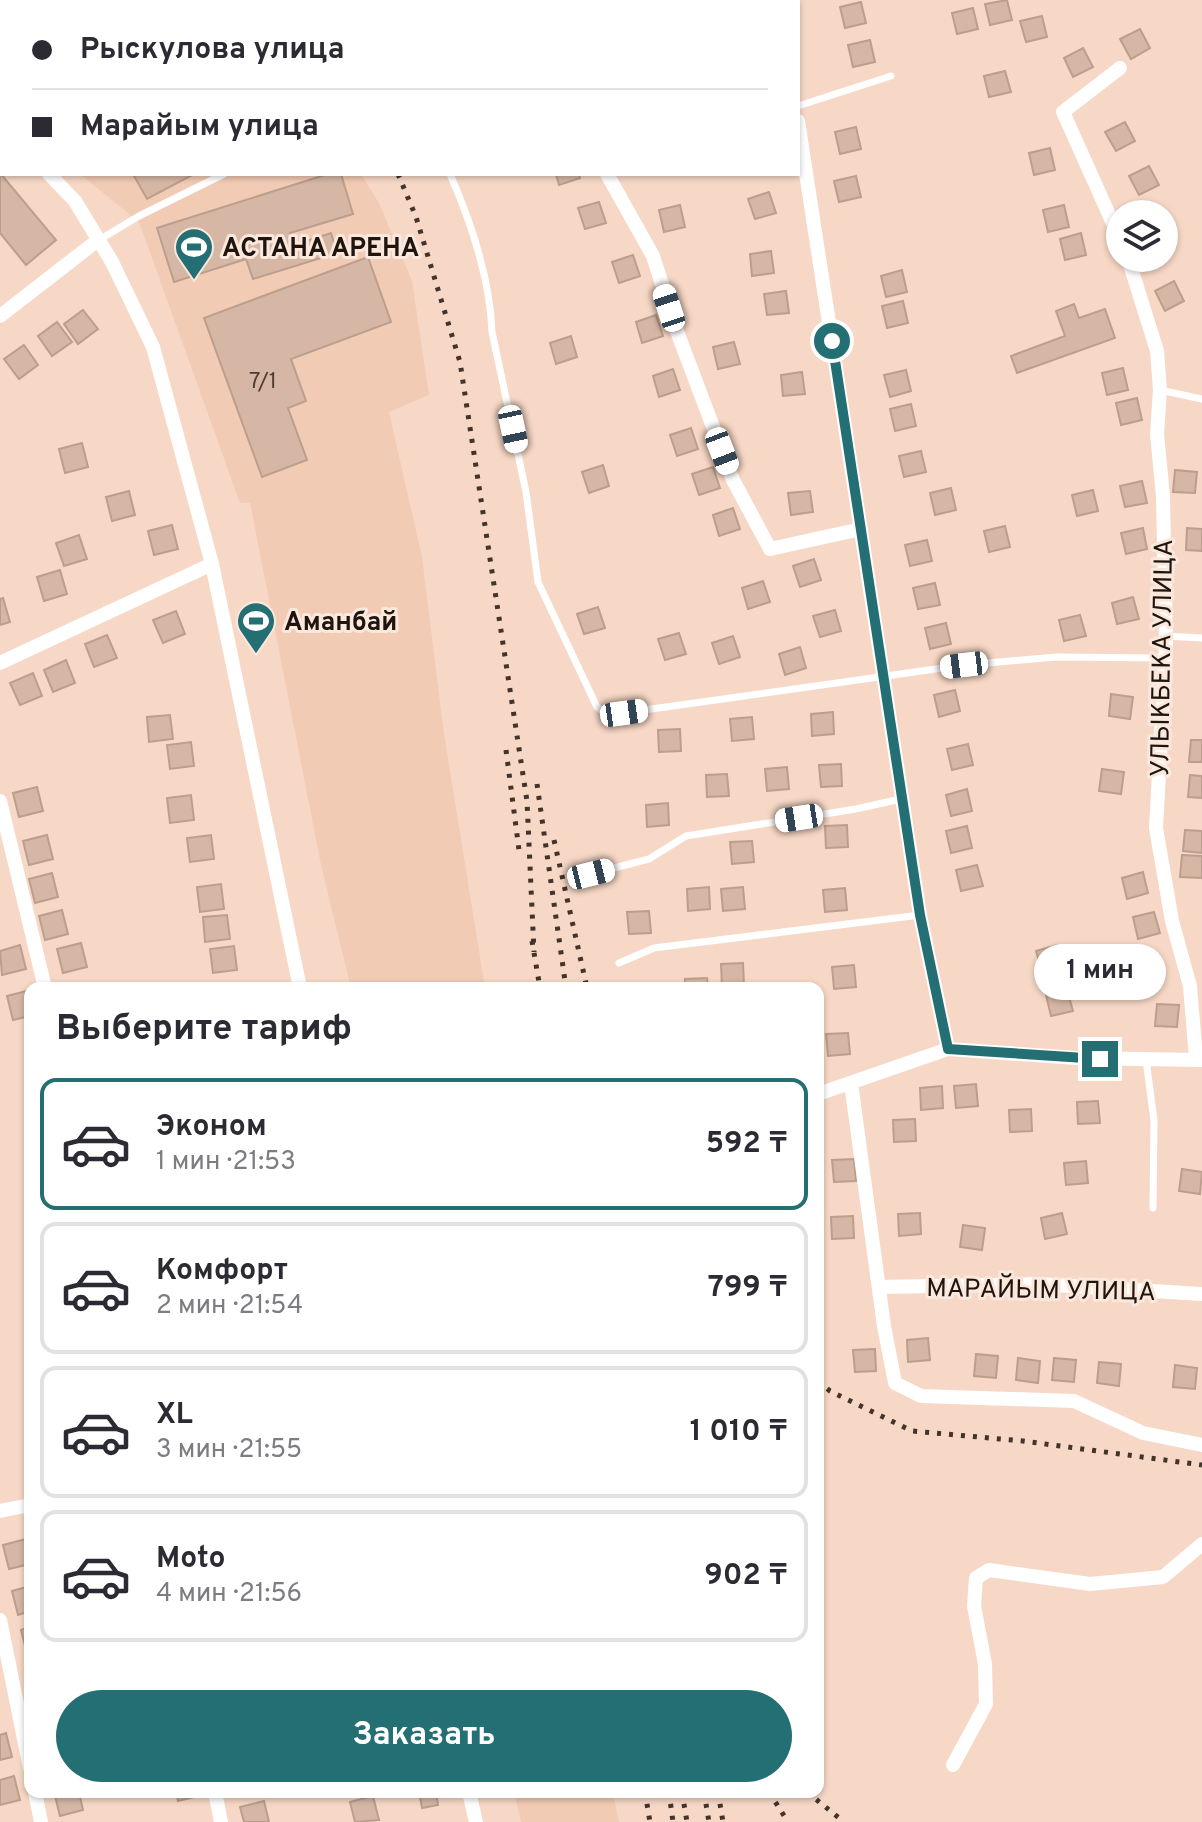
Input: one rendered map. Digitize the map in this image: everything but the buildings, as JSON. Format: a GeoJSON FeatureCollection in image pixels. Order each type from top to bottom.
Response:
{"type":"FeatureCollection","features":[{"type":"Feature","properties":{"kind":"street"},"geometry":{"type":"LineString","coordinates":[[1106,208],[1063,112],[1120,68]]}},
{"type":"Feature","properties":{"kind":"street"},"geometry":{"type":"LineString","coordinates":[[800,134],[920,915],[948,1049]]}},
{"type":"Feature","properties":{"kind":"street"},"geometry":{"type":"LineString","coordinates":[[51,176],[75,201],[126,289],[153,347],[212,564],[299,982]]}},
{"type":"Feature","properties":{"kind":"street"},"geometry":{"type":"LineString","coordinates":[[608,176],[653,256],[678,334],[733,480],[770,549],[861,529]]}},
{"type":"Feature","properties":{"kind":"street"},"geometry":{"type":"LineString","coordinates":[[0,316],[98,240]]}},
{"type":"Feature","properties":{"kind":"street","name":"УЛЫКБЕКА УЛИЦА"},"geometry":{"type":"LineString","coordinates":[[1132,272],[1157,351],[1160,390],[1157,434],[1163,496],[1166,636],[1156,828],[1172,921],[1190,986],[1199,1060]]}},
{"type":"Feature","properties":{"kind":"street"},"geometry":{"type":"LineString","coordinates":[[0,663],[212,564]]}},
{"type":"Feature","properties":{"kind":"street"},"geometry":{"type":"LineString","coordinates":[[0,801],[44,982]]}},
{"type":"Feature","properties":{"kind":"street"},"geometry":{"type":"LineString","coordinates":[[824,1092],[948,1049],[1077,1058],[1199,1060]]}},
{"type":"Feature","properties":{"kind":"street"},"geometry":{"type":"LineString","coordinates":[[851,1083],[895,1383],[921,1396],[1074,1401],[1143,1433],[1202,1445]]}},
{"type":"Feature","properties":{"kind":"street","name":"МАРАЙЫМ УЛИЦА"},"geometry":{"type":"LineString","coordinates":[[879,1287],[1038,1284],[1202,1294]]}},
{"type":"Feature","properties":{"kind":"street"},"geometry":{"type":"LineString","coordinates":[[0,1511],[24,1506]]}},
{"type":"Feature","properties":{"kind":"street"},"geometry":{"type":"LineString","coordinates":[[953,1765],[986,1704],[985,1664],[974,1606],[976,1578],[989,1570],[1090,1584],[1163,1577],[1202,1544]]}},
{"type":"Feature","properties":{"kind":"street"},"geometry":{"type":"LineString","coordinates":[[0,1620],[24,1738]]}},
{"type":"Feature","properties":{"kind":"street"},"geometry":{"type":"LineString","coordinates":[[36,1798],[41,1822]]}},
{"type":"Feature","properties":{"kind":"street"},"geometry":{"type":"LineString","coordinates":[[216,1798],[221,1822]]}},
{"type":"Feature","properties":{"kind":"street"},"geometry":{"type":"LineString","coordinates":[[470,1798],[476,1822]]}},
{"type":"Feature","properties":{"kind":"lane"},"geometry":{"type":"LineString","coordinates":[[800,105],[891,76]]}},
{"type":"Feature","properties":{"kind":"lane"},"geometry":{"type":"LineString","coordinates":[[98,240],[220,176]]}},
{"type":"Feature","properties":{"kind":"lane"},"geometry":{"type":"LineString","coordinates":[[451,176],[465,209],[491,307],[492,332],[526,492],[538,582],[597,707],[609,715],[883,675],[1057,657],[1165,658]]}},
{"type":"Feature","properties":{"kind":"lane"},"geometry":{"type":"LineString","coordinates":[[1160,390],[1202,399]]}},
{"type":"Feature","properties":{"kind":"lane"},"geometry":{"type":"LineString","coordinates":[[1166,636],[1202,638]]}},
{"type":"Feature","properties":{"kind":"lane"},"geometry":{"type":"LineString","coordinates":[[591,874],[649,859],[686,836],[902,799]]}},
{"type":"Feature","properties":{"kind":"lane"},"geometry":{"type":"LineString","coordinates":[[619,963],[654,948],[920,915]]}},
{"type":"Feature","properties":{"kind":"lane"},"geometry":{"type":"LineString","coordinates":[[1146,1059],[1154,1121],[1153,1208]]}},
{"type":"Feature","properties":{"kind":"shaded area"},"geometry":{"type":"Polygon","coordinates":[[[82,176],[362,176],[379,203],[412,281],[429,395],[389,412],[422,557],[443,727],[484,982],[350,982],[321,865],[250,503],[240,503],[139,222],[82,176]]]}},
{"type":"Feature","properties":{"kind":"shaded area"},"geometry":{"type":"Polygon","coordinates":[[[515,1798],[614,1798],[619,1822],[521,1822],[515,1798]]]}},
{"type":"Feature","properties":{"kind":"railway"},"geometry":{"type":"LineString","coordinates":[[399,176],[416,217],[460,362],[527,801],[534,952]]}},
{"type":"Feature","properties":{"kind":"railway"},"geometry":{"type":"LineString","coordinates":[[506,750],[519,850]]}},
{"type":"Feature","properties":{"kind":"railway"},"geometry":{"type":"LineString","coordinates":[[537,784],[565,982]]}},
{"type":"Feature","properties":{"kind":"railway"},"geometry":{"type":"LineString","coordinates":[[554,840],[586,982]]}},
{"type":"Feature","properties":{"kind":"railway"},"geometry":{"type":"LineString","coordinates":[[532,941],[539,982]]}},
{"type":"Feature","properties":{"kind":"railway"},"geometry":{"type":"LineString","coordinates":[[824,1386],[912,1431],[1023,1441],[1202,1465]]}},
{"type":"Feature","properties":{"kind":"railway"},"geometry":{"type":"LineString","coordinates":[[646,1798],[650,1822]]}},
{"type":"Feature","properties":{"kind":"railway"},"geometry":{"type":"LineString","coordinates":[[670,1798],[673,1822]]}},
{"type":"Feature","properties":{"kind":"railway"},"geometry":{"type":"LineString","coordinates":[[683,1798],[687,1822]]}},
{"type":"Feature","properties":{"kind":"railway"},"geometry":{"type":"LineString","coordinates":[[705,1798],[709,1822]]}},
{"type":"Feature","properties":{"kind":"railway"},"geometry":{"type":"LineString","coordinates":[[719,1798],[723,1822]]}},
{"type":"Feature","properties":{"kind":"railway"},"geometry":{"type":"LineString","coordinates":[[773,1798],[788,1822]]}},
{"type":"Feature","properties":{"kind":"railway"},"geometry":{"type":"LineString","coordinates":[[814,1798],[844,1822]]}},
{"type":"Feature","properties":{"kind":"place","name":"АСТАНА АРЕНА"},"geometry":{"type":"Point","coordinates":[194,281]}},
{"type":"Feature","properties":{"kind":"place","name":"Аманбай"},"geometry":{"type":"Point","coordinates":[256,655]}},
{"type":"Feature","properties":{"kind":"route"},"geometry":{"type":"LineString","coordinates":[[832,341],[920,915],[948,1049],[1100,1059]]}}]}
